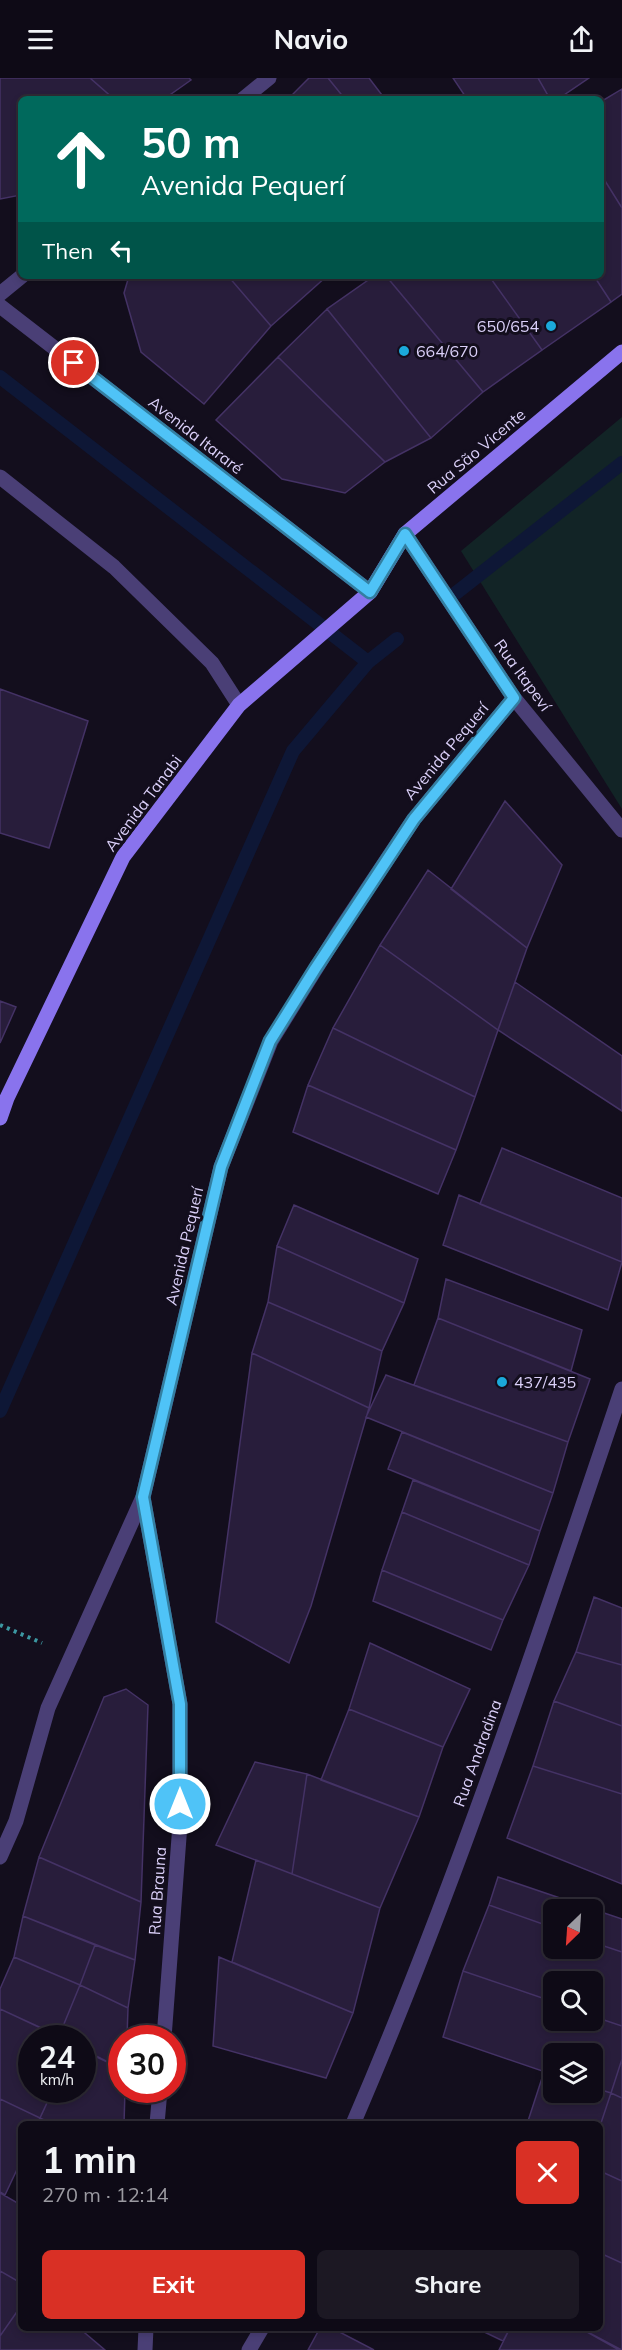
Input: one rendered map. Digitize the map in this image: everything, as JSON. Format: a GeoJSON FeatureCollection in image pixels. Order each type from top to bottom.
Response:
{"type":"FeatureCollection","features":[{"type":"Feature","properties":{"kind":"street"},"geometry":{"type":"LineString","coordinates":[[247,96],[269,78]]}},
{"type":"Feature","properties":{"kind":"street"},"geometry":{"type":"LineString","coordinates":[[0,294],[18,279]]}},
{"type":"Feature","properties":{"kind":"street","name":"Avenida Itararé"},"geometry":{"type":"LineString","coordinates":[[0,306],[370,592]]}},
{"type":"Feature","properties":{"kind":"street","name":"Rua São Vicente"},"geometry":{"type":"LineString","coordinates":[[370,592],[405,534],[622,352]]}},
{"type":"Feature","properties":{"kind":"street"},"geometry":{"type":"LineString","coordinates":[[0,477],[114,567],[212,663],[239,705]]}},
{"type":"Feature","properties":{"kind":"street","name":"Rua Itapeví"},"geometry":{"type":"LineString","coordinates":[[405,534],[514,698],[622,830]]}},
{"type":"Feature","properties":{"kind":"street","name":"Avenida Tanabi"},"geometry":{"type":"LineString","coordinates":[[0,1118],[7,1098],[123,857],[239,705],[370,592]]}},
{"type":"Feature","properties":{"kind":"street","name":"Avenida Pequerí"},"geometry":{"type":"LineString","coordinates":[[0,1857],[16,1821],[48,1708],[143,1497],[221,1167],[270,1041],[414,819],[514,698]]}},
{"type":"Feature","properties":{"kind":"street","name":"Rua Andradina"},"geometry":{"type":"LineString","coordinates":[[354,2121],[398,2019],[516,1700],[622,1389]]}},
{"type":"Feature","properties":{"kind":"street","name":"Rua Brauna"},"geometry":{"type":"LineString","coordinates":[[143,1497],[180,1704],[180,1824],[165,2025]]}},
{"type":"Feature","properties":{"kind":"street"},"geometry":{"type":"LineString","coordinates":[[157,2121],[159,2103]]}},
{"type":"Feature","properties":{"kind":"street"},"geometry":{"type":"LineString","coordinates":[[146,2331],[146,2350]]}},
{"type":"Feature","properties":{"kind":"street"},"geometry":{"type":"LineString","coordinates":[[249,2350],[260,2331]]}},
{"type":"Feature","properties":{"kind":"path"},"geometry":{"type":"LineString","coordinates":[[0,1625],[42,1642]]}},
{"type":"Feature","properties":{"kind":"shaded area"},"geometry":{"type":"Polygon","coordinates":[[[622,417],[622,809],[461,551],[622,417]]]}},
{"type":"Feature","properties":{"kind":"building"},"geometry":{"type":"Polygon","coordinates":[[[0,78],[90,78],[111,96],[18,96],[18,196],[0,199],[0,78]]]}},
{"type":"Feature","properties":{"kind":"building"},"geometry":{"type":"Polygon","coordinates":[[[90,78],[189,78],[191,80],[168,96],[111,96],[90,78]]]}},
{"type":"Feature","properties":{"kind":"building"},"geometry":{"type":"Polygon","coordinates":[[[309,78],[328,78],[343,96],[291,96],[309,78]]]}},
{"type":"Feature","properties":{"kind":"building"},"geometry":{"type":"Polygon","coordinates":[[[328,78],[369,78],[383,96],[343,96],[328,78]]]}},
{"type":"Feature","properties":{"kind":"building"},"geometry":{"type":"Polygon","coordinates":[[[453,78],[538,78],[548,96],[465,96],[453,78]]]}},
{"type":"Feature","properties":{"kind":"building"},"geometry":{"type":"Polygon","coordinates":[[[538,78],[589,78],[562,96],[548,96],[538,78]]]}},
{"type":"Feature","properties":{"kind":"building"},"geometry":{"type":"Polygon","coordinates":[[[622,89],[622,208],[604,179],[604,100],[622,89]]]}},
{"type":"Feature","properties":{"kind":"building"},"geometry":{"type":"Polygon","coordinates":[[[604,179],[622,208],[622,294],[611,302],[596,279],[604,279],[604,179]]]}},
{"type":"Feature","properties":{"kind":"building"},"geometry":{"type":"Polygon","coordinates":[[[128,279],[231,279],[271,326],[204,404],[141,352],[124,293],[128,279]]]}},
{"type":"Feature","properties":{"kind":"building"},"geometry":{"type":"Polygon","coordinates":[[[231,279],[324,279],[271,326],[231,279]]]}},
{"type":"Feature","properties":{"kind":"building","name":"664/670"},"geometry":{"type":"Polygon","coordinates":[[[370,279],[389,279],[483,392],[431,438],[327,309],[370,279]]]}},
{"type":"Feature","properties":{"kind":"building"},"geometry":{"type":"Polygon","coordinates":[[[389,279],[491,279],[542,350],[483,392],[389,279]]]}},
{"type":"Feature","properties":{"kind":"building","name":"650/654"},"geometry":{"type":"Polygon","coordinates":[[[491,279],[596,279],[611,302],[542,350],[491,279]]]}},
{"type":"Feature","properties":{"kind":"building"},"geometry":{"type":"Polygon","coordinates":[[[327,309],[431,438],[385,462],[278,357],[327,309]]]}},
{"type":"Feature","properties":{"kind":"building"},"geometry":{"type":"Polygon","coordinates":[[[278,357],[385,462],[345,493],[282,479],[216,420],[278,357]]]}},
{"type":"Feature","properties":{"kind":"building"},"geometry":{"type":"Polygon","coordinates":[[[0,689],[88,721],[49,848],[0,833],[0,689]]]}},
{"type":"Feature","properties":{"kind":"building"},"geometry":{"type":"Polygon","coordinates":[[[505,801],[562,865],[527,948],[451,889],[505,801]]]}},
{"type":"Feature","properties":{"kind":"building"},"geometry":{"type":"Polygon","coordinates":[[[428,870],[527,948],[498,1030],[380,945],[428,870]]]}},
{"type":"Feature","properties":{"kind":"building"},"geometry":{"type":"Polygon","coordinates":[[[380,945],[498,1030],[475,1097],[333,1028],[380,945]]]}},
{"type":"Feature","properties":{"kind":"building"},"geometry":{"type":"Polygon","coordinates":[[[515,982],[622,1056],[622,1111],[498,1030],[515,982]]]}},
{"type":"Feature","properties":{"kind":"building"},"geometry":{"type":"Polygon","coordinates":[[[0,1001],[16,1007],[0,1043],[0,1001]]]}},
{"type":"Feature","properties":{"kind":"building"},"geometry":{"type":"Polygon","coordinates":[[[333,1028],[475,1097],[456,1150],[308,1085],[333,1028]]]}},
{"type":"Feature","properties":{"kind":"building"},"geometry":{"type":"Polygon","coordinates":[[[308,1085],[456,1150],[438,1194],[293,1132],[308,1085]]]}},
{"type":"Feature","properties":{"kind":"building"},"geometry":{"type":"Polygon","coordinates":[[[502,1148],[622,1198],[622,1262],[480,1204],[502,1148]]]}},
{"type":"Feature","properties":{"kind":"building"},"geometry":{"type":"Polygon","coordinates":[[[459,1195],[622,1262],[608,1310],[443,1245],[459,1195]]]}},
{"type":"Feature","properties":{"kind":"building"},"geometry":{"type":"Polygon","coordinates":[[[294,1205],[418,1259],[404,1303],[277,1246],[294,1205]]]}},
{"type":"Feature","properties":{"kind":"building"},"geometry":{"type":"Polygon","coordinates":[[[277,1246],[404,1303],[382,1351],[268,1302],[277,1246]]]}},
{"type":"Feature","properties":{"kind":"building"},"geometry":{"type":"Polygon","coordinates":[[[446,1279],[582,1330],[571,1371],[438,1318],[446,1279]]]}},
{"type":"Feature","properties":{"kind":"building"},"geometry":{"type":"Polygon","coordinates":[[[268,1302],[382,1351],[369,1408],[252,1353],[268,1302]]]}},
{"type":"Feature","properties":{"kind":"building","name":"437/435"},"geometry":{"type":"Polygon","coordinates":[[[438,1318],[590,1379],[568,1442],[414,1385],[438,1318]]]}},
{"type":"Feature","properties":{"kind":"building"},"geometry":{"type":"Polygon","coordinates":[[[252,1353],[369,1408],[311,1606],[289,1663],[216,1622],[252,1353]]]}},
{"type":"Feature","properties":{"kind":"building"},"geometry":{"type":"Polygon","coordinates":[[[386,1375],[568,1442],[553,1493],[366,1417],[386,1375]]]}},
{"type":"Feature","properties":{"kind":"building"},"geometry":{"type":"Polygon","coordinates":[[[402,1432],[553,1493],[540,1531],[388,1469],[402,1432]]]}},
{"type":"Feature","properties":{"kind":"building"},"geometry":{"type":"Polygon","coordinates":[[[413,1480],[540,1531],[529,1565],[402,1512],[413,1480]]]}},
{"type":"Feature","properties":{"kind":"building"},"geometry":{"type":"Polygon","coordinates":[[[402,1512],[529,1565],[503,1620],[382,1570],[402,1512]]]}},
{"type":"Feature","properties":{"kind":"building"},"geometry":{"type":"Polygon","coordinates":[[[382,1570],[503,1620],[491,1650],[373,1601],[382,1570]]]}},
{"type":"Feature","properties":{"kind":"building"},"geometry":{"type":"Polygon","coordinates":[[[594,1597],[622,1608],[622,1665],[576,1652],[594,1597]]]}},
{"type":"Feature","properties":{"kind":"building"},"geometry":{"type":"Polygon","coordinates":[[[370,1643],[470,1689],[443,1747],[349,1709],[370,1643]]]}},
{"type":"Feature","properties":{"kind":"building"},"geometry":{"type":"Polygon","coordinates":[[[576,1652],[622,1665],[622,1726],[554,1701],[576,1652]]]}},
{"type":"Feature","properties":{"kind":"building"},"geometry":{"type":"Polygon","coordinates":[[[126,1689],[148,1705],[141,1902],[39,1857],[104,1697],[126,1689]]]}},
{"type":"Feature","properties":{"kind":"building"},"geometry":{"type":"Polygon","coordinates":[[[554,1701],[622,1726],[622,1794],[533,1766],[554,1701]]]}},
{"type":"Feature","properties":{"kind":"building"},"geometry":{"type":"Polygon","coordinates":[[[349,1709],[443,1747],[419,1817],[321,1780],[349,1709]]]}},
{"type":"Feature","properties":{"kind":"building"},"geometry":{"type":"Polygon","coordinates":[[[255,1762],[307,1774],[292,1874],[216,1845],[255,1762]]]}},
{"type":"Feature","properties":{"kind":"building"},"geometry":{"type":"Polygon","coordinates":[[[533,1766],[622,1794],[622,1884],[507,1838],[533,1766]]]}},
{"type":"Feature","properties":{"kind":"building"},"geometry":{"type":"Polygon","coordinates":[[[307,1774],[419,1817],[380,1908],[292,1874],[307,1774]]]}},
{"type":"Feature","properties":{"kind":"building"},"geometry":{"type":"Polygon","coordinates":[[[39,1857],[141,1902],[135,1960],[23,1916],[39,1857]]]}},
{"type":"Feature","properties":{"kind":"building"},"geometry":{"type":"Polygon","coordinates":[[[256,1860],[380,1908],[353,2013],[232,1962],[256,1860]]]}},
{"type":"Feature","properties":{"kind":"building"},"geometry":{"type":"Polygon","coordinates":[[[498,1877],[563,1899],[543,1899],[543,1924],[489,1905],[498,1877]]]}},
{"type":"Feature","properties":{"kind":"building"},"geometry":{"type":"Polygon","coordinates":[[[489,1905],[543,1924],[543,1959],[603,1959],[603,1946],[622,1952],[622,2026],[603,2020],[603,1971],[543,1971],[543,1998],[463,1971],[489,1905]]]}},
{"type":"Feature","properties":{"kind":"building"},"geometry":{"type":"Polygon","coordinates":[[[603,1913],[622,1919],[622,1952],[603,1946],[603,1913]]]}},
{"type":"Feature","properties":{"kind":"building"},"geometry":{"type":"Polygon","coordinates":[[[23,1916],[95,1945],[80,1985],[14,1957],[23,1916]]]}},
{"type":"Feature","properties":{"kind":"building"},"geometry":{"type":"Polygon","coordinates":[[[95,1945],[135,1960],[128,2008],[80,1985],[95,1945]]]}},
{"type":"Feature","properties":{"kind":"building"},"geometry":{"type":"Polygon","coordinates":[[[14,1957],[80,1985],[64,2025],[35,2025],[0,2009],[0,1989],[14,1957]]]}},
{"type":"Feature","properties":{"kind":"building"},"geometry":{"type":"Polygon","coordinates":[[[219,1957],[353,2013],[326,2078],[213,2046],[219,1957]]]}},
{"type":"Feature","properties":{"kind":"building"},"geometry":{"type":"Polygon","coordinates":[[[463,1971],[543,1998],[543,2031],[603,2031],[603,2020],[622,2026],[622,2059],[611,2093],[603,2090],[603,2043],[543,2043],[543,2071],[443,2037],[463,1971]]]}},
{"type":"Feature","properties":{"kind":"building"},"geometry":{"type":"Polygon","coordinates":[[[80,1985],[128,2008],[127,2025],[108,2025],[108,2062],[96,2056],[96,2025],[64,2025],[80,1985]]]}},
{"type":"Feature","properties":{"kind":"building"},"geometry":{"type":"Polygon","coordinates":[[[0,2009],[34,2025],[18,2025],[18,2103],[47,2103],[40,2118],[0,2099],[0,2009]]]}},
{"type":"Feature","properties":{"kind":"building"},"geometry":{"type":"Polygon","coordinates":[[[96,2057],[108,2062],[108,2103],[125,2103],[124,2121],[46,2121],[40,2118],[47,2103],[96,2103],[96,2057]]]}},
{"type":"Feature","properties":{"kind":"building"},"geometry":{"type":"Polygon","coordinates":[[[622,2059],[622,2098],[611,2093],[622,2059]]]}},
{"type":"Feature","properties":{"kind":"building"},"geometry":{"type":"Polygon","coordinates":[[[543,2075],[543,2103],[603,2103],[603,2090],[611,2093],[602,2121],[528,2121],[543,2075]]]}},
{"type":"Feature","properties":{"kind":"building"},"geometry":{"type":"Polygon","coordinates":[[[611,2093],[622,2098],[622,2181],[603,2172],[602,2121],[611,2093]]]}},
{"type":"Feature","properties":{"kind":"building"},"geometry":{"type":"Polygon","coordinates":[[[0,2099],[40,2118],[38,2121],[18,2121],[18,2167],[5,2195],[0,2192],[0,2099]]]}},
{"type":"Feature","properties":{"kind":"building"},"geometry":{"type":"Polygon","coordinates":[[[603,2172],[622,2181],[622,2263],[603,2254],[603,2172]]]}},
{"type":"Feature","properties":{"kind":"building"},"geometry":{"type":"Polygon","coordinates":[[[0,2193],[18,2203],[18,2281],[0,2271],[0,2193]]]}},
{"type":"Feature","properties":{"kind":"building"},"geometry":{"type":"Polygon","coordinates":[[[603,2254],[622,2263],[622,2350],[586,2331],[603,2331],[603,2254]]]}},
{"type":"Feature","properties":{"kind":"building"},"geometry":{"type":"Polygon","coordinates":[[[0,2271],[18,2281],[18,2310],[0,2336],[0,2271]]]}},
{"type":"Feature","properties":{"kind":"building"},"geometry":{"type":"Polygon","coordinates":[[[18,2310],[18,2331],[83,2331],[105,2350],[0,2350],[0,2336],[18,2310]]]}},
{"type":"Feature","properties":{"kind":"building"},"geometry":{"type":"Polygon","coordinates":[[[318,2331],[338,2331],[374,2350],[308,2350],[318,2331]]]}},
{"type":"Feature","properties":{"kind":"building"},"geometry":{"type":"Polygon","coordinates":[[[482,2331],[508,2331],[503,2341],[482,2331]]]}},
{"type":"Feature","properties":{"kind":"building"},"geometry":{"type":"Polygon","coordinates":[[[508,2331],[585,2331],[619,2350],[499,2350],[508,2331]]]}},
{"type":"Feature","properties":{"kind":"waterway"},"geometry":{"type":"LineString","coordinates":[[0,377],[368,662]]}},
{"type":"Feature","properties":{"kind":"waterway"},"geometry":{"type":"LineString","coordinates":[[456,593],[622,463]]}},
{"type":"Feature","properties":{"kind":"waterway"},"geometry":{"type":"LineString","coordinates":[[0,1411],[293,751],[368,662],[397,639]]}},
{"type":"Feature","properties":{"kind":"place","name":"650/654"},"geometry":{"type":"Point","coordinates":[551,326]}},
{"type":"Feature","properties":{"kind":"place","name":"664/670"},"geometry":{"type":"Point","coordinates":[404,351]}},
{"type":"Feature","properties":{"kind":"place","name":"437/435"},"geometry":{"type":"Point","coordinates":[502,1382]}},
{"type":"Feature","properties":{"kind":"route"},"geometry":{"type":"LineString","coordinates":[[74,363],[370,592],[405,534],[514,698],[414,819],[270,1041],[221,1167],[143,1497],[180,1704],[180,1804]]}}]}
